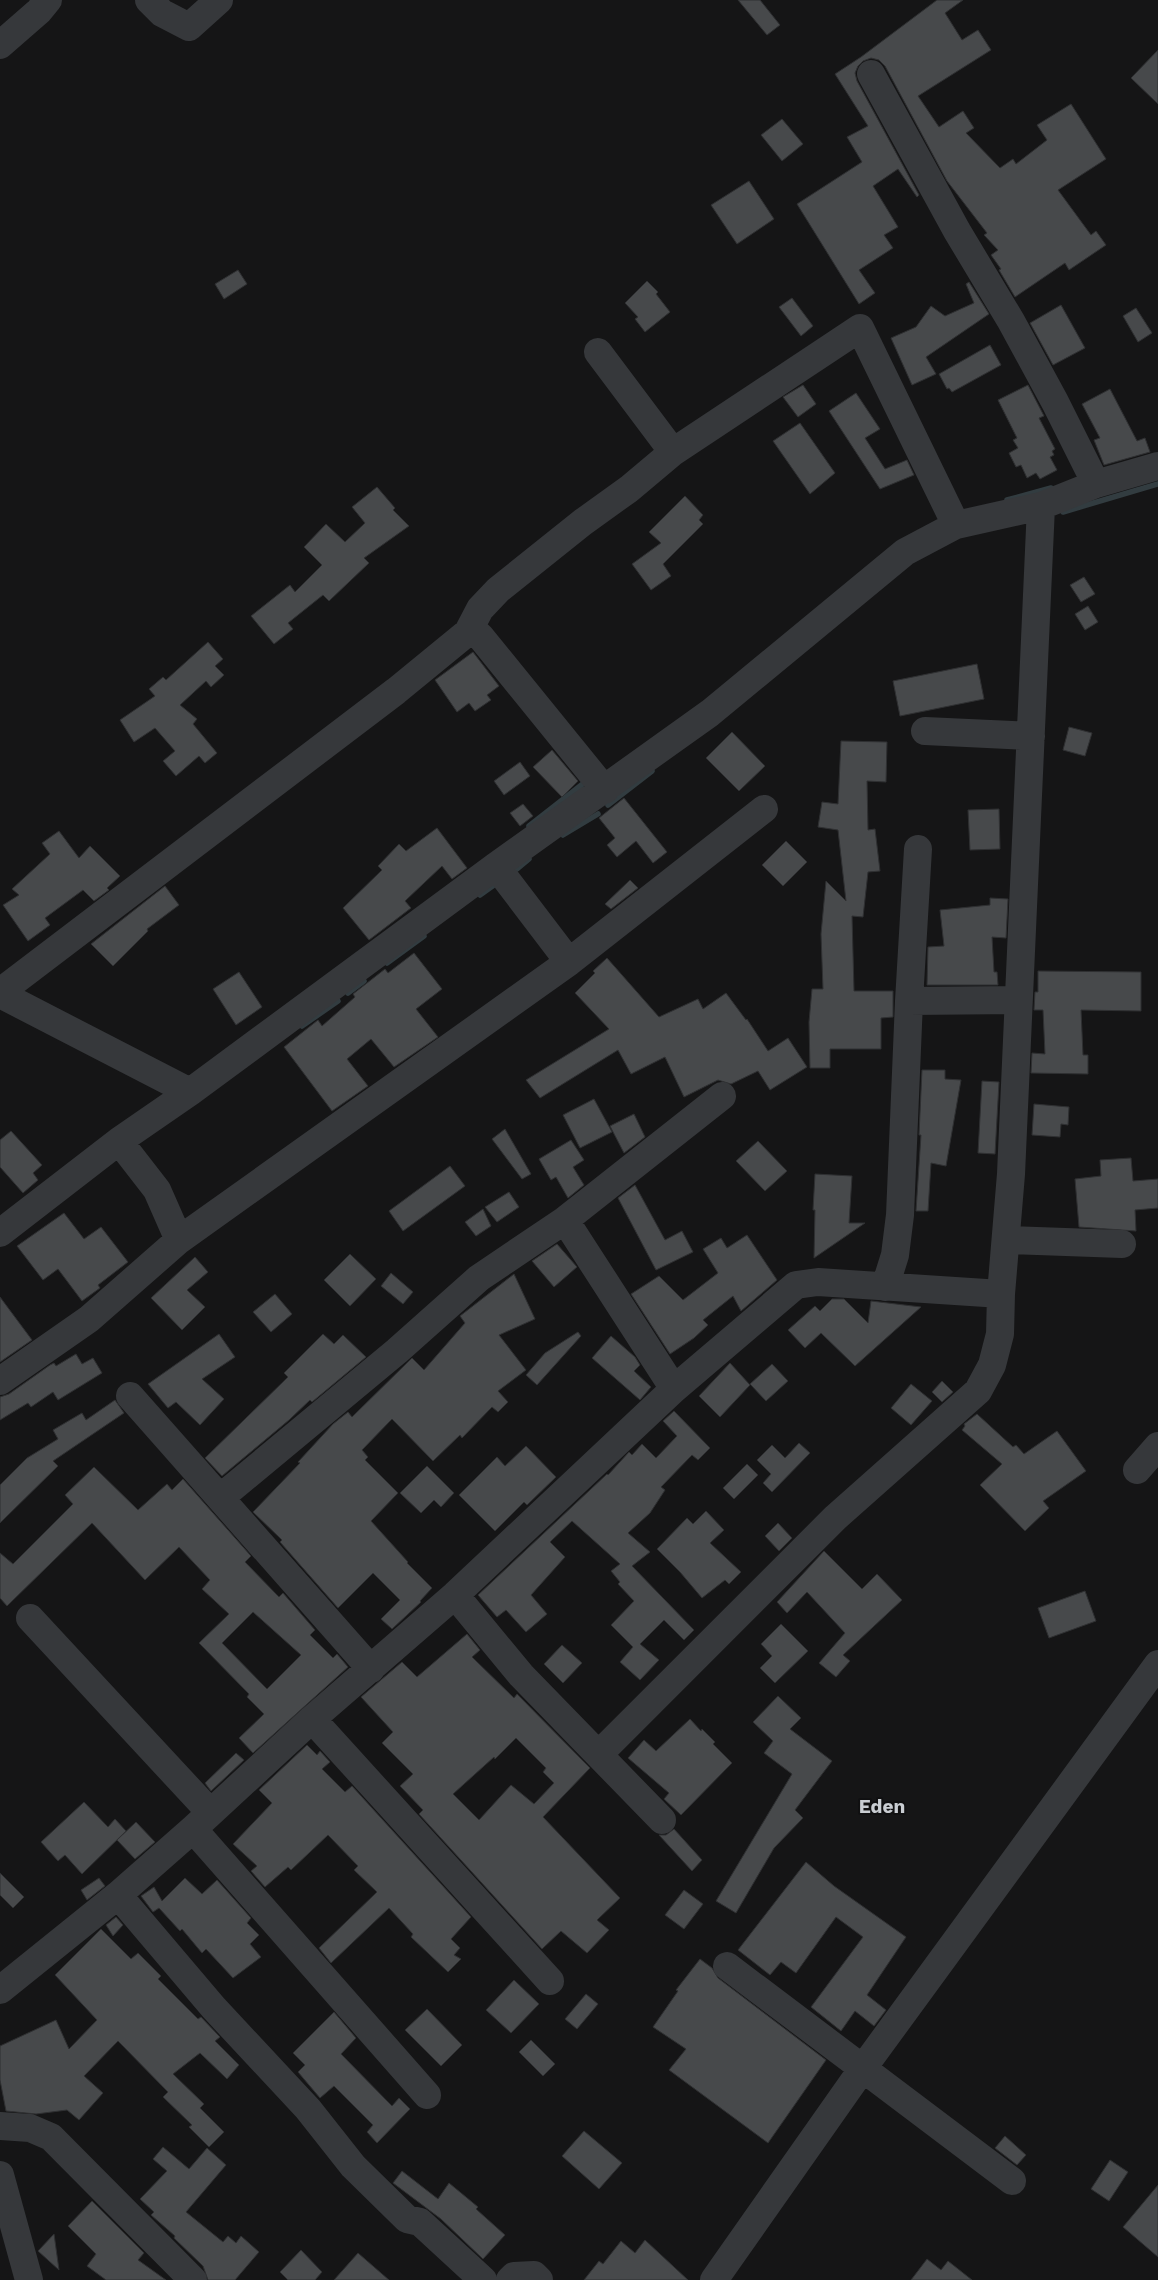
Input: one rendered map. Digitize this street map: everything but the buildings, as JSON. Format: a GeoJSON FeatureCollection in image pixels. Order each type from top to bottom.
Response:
{"type":"FeatureCollection","features":[{"type":"Feature","properties":{"kind":"street"},"geometry":{"type":"LineString","coordinates":[[0,45],[39,11],[48,0]]}},
{"type":"Feature","properties":{"kind":"street"},"geometry":{"type":"LineString","coordinates":[[149,0],[162,13],[189,27],[219,0]]}},
{"type":"Feature","properties":{"kind":"street"},"geometry":{"type":"LineString","coordinates":[[871,74],[957,230],[1016,329],[1056,402],[1096,484]]}},
{"type":"Feature","properties":{"kind":"street"},"geometry":{"type":"LineString","coordinates":[[190,1092],[0,993],[396,691],[468,632],[480,609],[498,590],[673,452],[860,328],[956,525]]}},
{"type":"Feature","properties":{"kind":"street"},"geometry":{"type":"LineString","coordinates":[[598,352],[673,452]]}},
{"type":"Feature","properties":{"kind":"street"},"geometry":{"type":"LineString","coordinates":[[0,1232],[119,1141],[190,1092],[496,866],[605,790],[710,713],[905,552],[956,525],[1041,506],[1096,484],[1158,466]]}},
{"type":"Feature","properties":{"kind":"street"},"geometry":{"type":"LineString","coordinates":[[599,1754],[835,1518],[978,1391],[992,1365],[1000,1334],[1001,1294],[1006,1240],[1041,506]]}},
{"type":"Feature","properties":{"kind":"street"},"geometry":{"type":"LineString","coordinates":[[468,632],[480,636],[605,790]]}},
{"type":"Feature","properties":{"kind":"street"},"geometry":{"type":"LineString","coordinates":[[925,731],[1031,736]]}},
{"type":"Feature","properties":{"kind":"street"},"geometry":{"type":"LineString","coordinates":[[0,1381],[89,1319],[179,1240],[569,962],[764,809]]}},
{"type":"Feature","properties":{"kind":"street"},"geometry":{"type":"LineString","coordinates":[[885,1287],[895,1254],[900,1215],[909,1001],[918,849]]}},
{"type":"Feature","properties":{"kind":"street"},"geometry":{"type":"LineString","coordinates":[[496,866],[569,962]]}},
{"type":"Feature","properties":{"kind":"street"},"geometry":{"type":"LineString","coordinates":[[909,1001],[1018,1000]]}},
{"type":"Feature","properties":{"kind":"street"},"geometry":{"type":"LineString","coordinates":[[220,1498],[397,1351],[479,1278],[565,1220],[722,1096]]}},
{"type":"Feature","properties":{"kind":"street"},"geometry":{"type":"LineString","coordinates":[[119,1141],[156,1190],[179,1240]]}},
{"type":"Feature","properties":{"kind":"street"},"geometry":{"type":"LineString","coordinates":[[565,1220],[674,1389]]}},
{"type":"Feature","properties":{"kind":"street"},"geometry":{"type":"LineString","coordinates":[[1006,1240],[1122,1244]]}},
{"type":"Feature","properties":{"kind":"street"},"geometry":{"type":"LineString","coordinates":[[0,1990],[118,1894],[201,1821],[312,1719],[456,1595],[674,1389],[796,1286],[818,1282],[1001,1294]]}},
{"type":"Feature","properties":{"kind":"street"},"geometry":{"type":"LineString","coordinates":[[130,1396],[371,1669]]}},
{"type":"Feature","properties":{"kind":"street"},"geometry":{"type":"LineString","coordinates":[[1137,1470],[1158,1446]]}},
{"type":"Feature","properties":{"kind":"street"},"geometry":{"type":"LineString","coordinates":[[456,1595],[521,1675],[662,1820]]}},
{"type":"Feature","properties":{"kind":"street"},"geometry":{"type":"LineString","coordinates":[[30,1618],[428,2094]]}},
{"type":"Feature","properties":{"kind":"street"},"geometry":{"type":"LineString","coordinates":[[714,2280],[863,2068],[1155,1675]]}},
{"type":"Feature","properties":{"kind":"street"},"geometry":{"type":"LineString","coordinates":[[312,1719],[550,1980]]}},
{"type":"Feature","properties":{"kind":"street"},"geometry":{"type":"LineString","coordinates":[[118,1894],[213,2006],[308,2109],[353,2166],[407,2219],[420,2222],[484,2280]]}},
{"type":"Feature","properties":{"kind":"street"},"geometry":{"type":"LineString","coordinates":[[727,1966],[1012,2181]]}},
{"type":"Feature","properties":{"kind":"street"},"geometry":{"type":"LineString","coordinates":[[0,2126],[30,2128],[51,2137],[193,2280]]}},
{"type":"Feature","properties":{"kind":"street"},"geometry":{"type":"LineString","coordinates":[[0,2175],[9,2254],[29,2280]]}},
{"type":"Feature","properties":{"kind":"street"},"geometry":{"type":"LineString","coordinates":[[510,2280],[514,2276],[534,2275],[539,2280]]}},
{"type":"Feature","properties":{"kind":"waterway"},"geometry":{"type":"LineString","coordinates":[[1063,512],[1158,484]]}},
{"type":"Feature","properties":{"kind":"waterway"},"geometry":{"type":"LineString","coordinates":[[1007,500],[1051,488]]}},
{"type":"Feature","properties":{"kind":"waterway"},"geometry":{"type":"LineString","coordinates":[[608,805],[652,771]]}},
{"type":"Feature","properties":{"kind":"waterway"},"geometry":{"type":"LineString","coordinates":[[529,826],[584,783]]}},
{"type":"Feature","properties":{"kind":"waterway"},"geometry":{"type":"LineString","coordinates":[[563,835],[598,814]]}},
{"type":"Feature","properties":{"kind":"waterway"},"geometry":{"type":"LineString","coordinates":[[517,869],[529,859]]}},
{"type":"Feature","properties":{"kind":"waterway"},"geometry":{"type":"LineString","coordinates":[[480,895],[494,885]]}},
{"type":"Feature","properties":{"kind":"waterway"},"geometry":{"type":"LineString","coordinates":[[387,963],[424,936]]}},
{"type":"Feature","properties":{"kind":"waterway"},"geometry":{"type":"LineString","coordinates":[[348,993],[364,981]]}},
{"type":"Feature","properties":{"kind":"waterway"},"geometry":{"type":"LineString","coordinates":[[302,1026],[338,1001]]}},
{"type":"Feature","properties":{"kind":"district","name":"Eden"},"geometry":{"type":"Point","coordinates":[882,1806]}}]}
